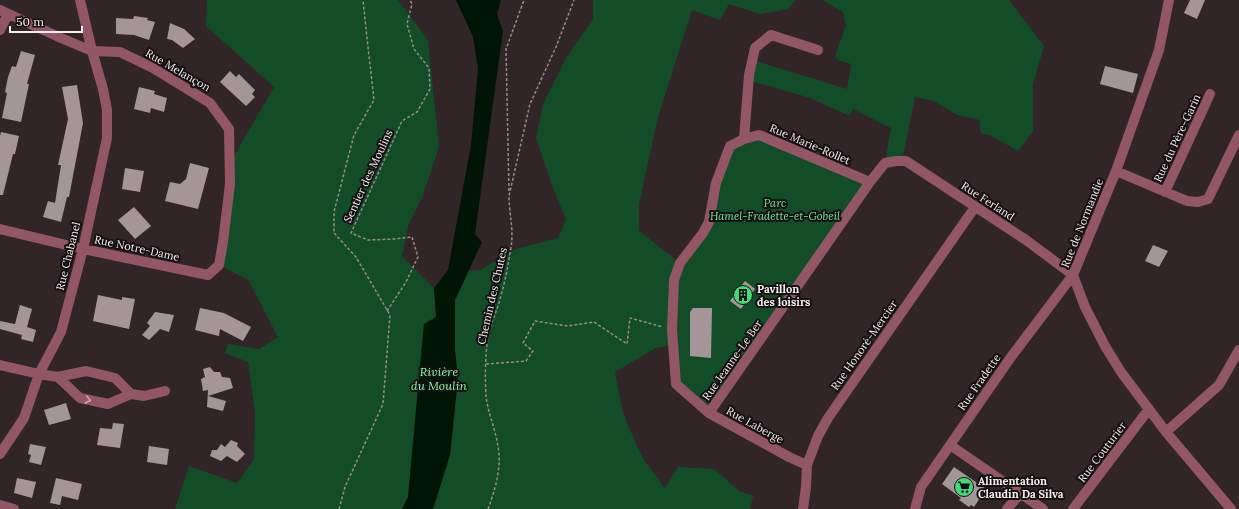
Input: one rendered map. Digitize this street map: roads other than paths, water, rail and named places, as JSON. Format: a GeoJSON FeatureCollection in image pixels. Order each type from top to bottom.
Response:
{"type":"FeatureCollection","features":[{"type":"Feature","properties":{"kind":"street","name":"Rue Chabanel"},"geometry":{"type":"LineString","coordinates":[[0,454],[24,418],[39,374],[61,332],[83,249],[107,138],[107,110],[103,89],[80,0]]}},
{"type":"Feature","properties":{"kind":"street","name":"Rue de Normandie"},"geometry":{"type":"LineString","coordinates":[[1169,0],[1159,50],[1116,171],[1073,275],[1085,307],[1105,346],[1121,372],[1166,432],[1231,509]]}},
{"type":"Feature","properties":{"kind":"street","name":"Rue Melançon"},"geometry":{"type":"LineString","coordinates":[[4,12],[92,51],[120,52],[153,68],[210,103],[228,129],[230,184],[224,242],[219,265]]}},
{"type":"Feature","properties":{"kind":"street"},"geometry":{"type":"LineString","coordinates":[[0,30],[4,12]]}},
{"type":"Feature","properties":{"kind":"street"},"geometry":{"type":"LineString","coordinates":[[744,139],[749,75],[755,48],[771,35],[818,50]]}},
{"type":"Feature","properties":{"kind":"street","name":"Rue du Père-Garin"},"geometry":{"type":"LineString","coordinates":[[1165,192],[1210,94]]}},
{"type":"Feature","properties":{"kind":"street","name":"Rue Marie-Rollet"},"geometry":{"type":"LineString","coordinates":[[676,384],[672,330],[674,280],[680,263],[703,233],[709,222],[716,183],[730,146],[744,139],[759,135],[870,182]]}},
{"type":"Feature","properties":{"kind":"street"},"geometry":{"type":"LineString","coordinates":[[1116,171],[1188,201],[1198,202],[1208,199],[1239,135]]}},
{"type":"Feature","properties":{"kind":"street","name":"Rue Ferland"},"geometry":{"type":"LineString","coordinates":[[886,163],[906,161],[1026,240],[1073,275]]}},
{"type":"Feature","properties":{"kind":"street","name":"Rue Jeanne-Le Ber"},"geometry":{"type":"LineString","coordinates":[[709,413],[870,182],[886,163]]}},
{"type":"Feature","properties":{"kind":"street","name":"Rue Honoré-Mercier"},"geometry":{"type":"LineString","coordinates":[[803,509],[807,465],[818,436],[828,418],[975,207]]}},
{"type":"Feature","properties":{"kind":"street","name":"Rue Notre-Dame"},"geometry":{"type":"LineString","coordinates":[[0,229],[83,249],[208,275],[219,265]]}},
{"type":"Feature","properties":{"kind":"street","name":"Rue Fradette"},"geometry":{"type":"LineString","coordinates":[[915,509],[921,487],[1011,358],[1073,275]]}},
{"type":"Feature","properties":{"kind":"street"},"geometry":{"type":"LineString","coordinates":[[1166,432],[1219,385],[1239,350]]}},
{"type":"Feature","properties":{"kind":"street"},"geometry":{"type":"LineString","coordinates":[[0,365],[58,377],[86,371],[115,378],[131,394]]}},
{"type":"Feature","properties":{"kind":"street"},"geometry":{"type":"LineString","coordinates":[[58,377],[80,398],[108,404],[131,394],[144,396],[165,391]]}},
{"type":"Feature","properties":{"kind":"street","name":"Rue Laberge"},"geometry":{"type":"LineString","coordinates":[[676,384],[709,413],[789,457],[807,465]]}},
{"type":"Feature","properties":{"kind":"street","name":"Rue Couturier"},"geometry":{"type":"LineString","coordinates":[[1073,509],[1149,409]]}},
{"type":"Feature","properties":{"kind":"street"},"geometry":{"type":"LineString","coordinates":[[950,445],[1043,509]]}},
{"type":"Feature","properties":{"kind":"street"},"geometry":{"type":"LineString","coordinates":[[1007,509],[1020,494]]}},
{"type":"Feature","properties":{"kind":"street"},"geometry":{"type":"LineString","coordinates":[[0,505],[14,509]]}},
{"type":"Feature","properties":{"kind":"water","name":"Rivière du Moulin"},"geometry":{"type":"Polygon","coordinates":[[[456,0],[501,0],[497,14],[503,31],[475,234],[482,242],[455,300],[455,350],[458,378],[450,455],[433,509],[402,509],[408,497],[424,324],[436,317],[434,288],[448,270],[471,145],[478,68],[473,37],[456,0]]]}},
{"type":"Feature","properties":{"kind":"place","name":"Pavillon des loisirs"},"geometry":{"type":"Point","coordinates":[743,295]}},
{"type":"Feature","properties":{"kind":"place","name":"Alimentation Claudin Da Silva"},"geometry":{"type":"Point","coordinates":[964,487]}},
{"type":"Feature","properties":{"kind":"park label","name":"Parc Hamel-Fradette-et-Gobeil"},"geometry":{"type":"Point","coordinates":[775,209]}}]}
